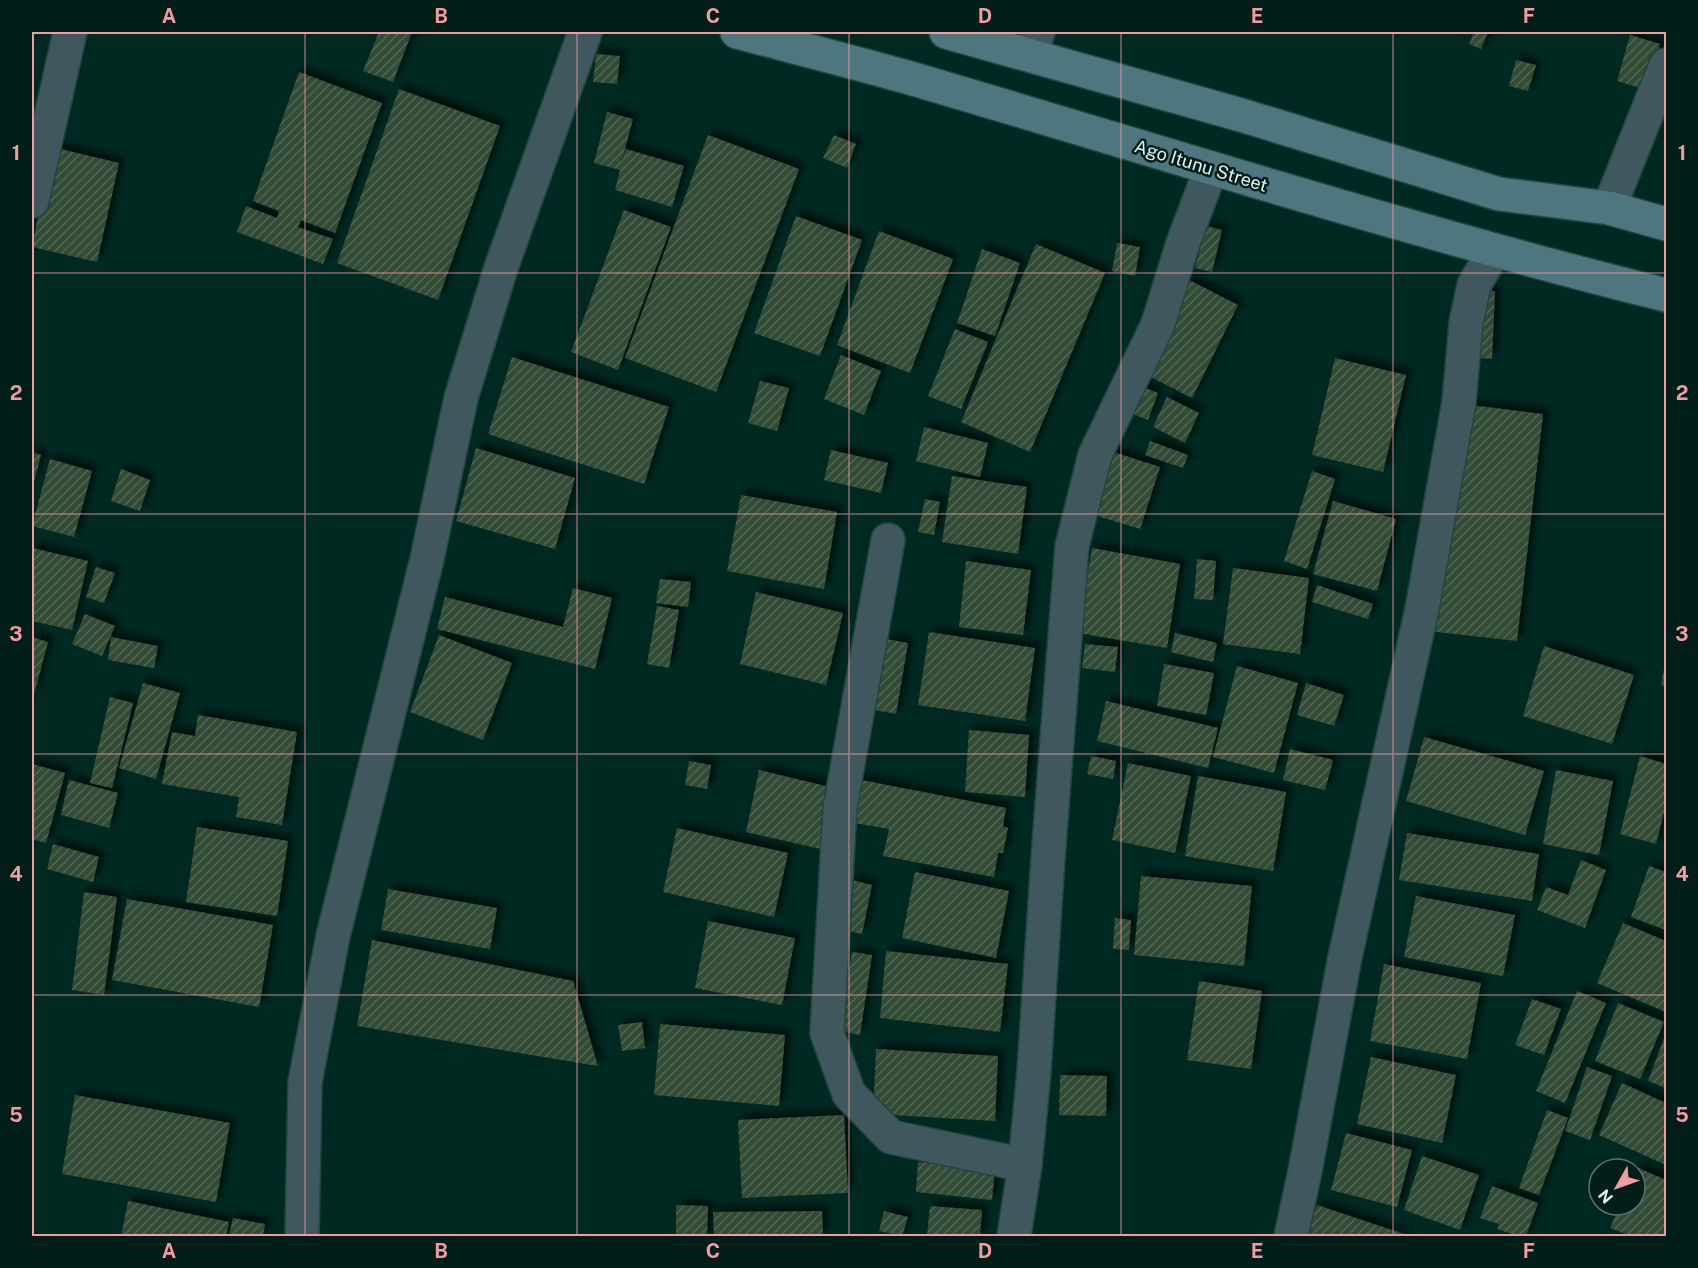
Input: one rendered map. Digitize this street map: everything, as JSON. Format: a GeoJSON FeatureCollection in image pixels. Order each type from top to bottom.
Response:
{"type":"FeatureCollection","features":[{"type":"Feature","properties":{"kind":"main road","name":"Ago Itunu Street"},"geometry":{"type":"LineString","coordinates":[[736,32],[908,78],[1494,251],[1666,295]]}},
{"type":"Feature","properties":{"kind":"main road"},"geometry":{"type":"LineString","coordinates":[[946,32],[1034,43],[1230,112],[1499,194],[1609,208],[1666,224]]}},
{"type":"Feature","properties":{"kind":"street"},"geometry":{"type":"LineString","coordinates":[[32,201],[70,32]]}},
{"type":"Feature","properties":{"kind":"street"},"geometry":{"type":"LineString","coordinates":[[302,1236],[305,1082],[333,936],[427,559],[461,398],[505,257],[585,32]]}},
{"type":"Feature","properties":{"kind":"street"},"geometry":{"type":"LineString","coordinates":[[1609,208],[1666,65]]}},
{"type":"Feature","properties":{"kind":"street"},"geometry":{"type":"LineString","coordinates":[[1014,1236],[1025,1165],[1034,1071],[1072,546],[1095,454],[1158,324],[1182,243],[1210,169]]}},
{"type":"Feature","properties":{"kind":"street"},"geometry":{"type":"LineString","coordinates":[[1291,1236],[1345,957],[1422,609],[1460,402],[1466,323],[1474,285],[1494,251]]}},
{"type":"Feature","properties":{"kind":"street"},"geometry":{"type":"LineString","coordinates":[[888,540],[840,808],[827,1033],[849,1094],[891,1137],[1025,1165]]}},
{"type":"Feature","properties":{"kind":"building"},"geometry":{"type":"Polygon","coordinates":[[[379,32],[412,32],[393,82],[363,71],[379,32]]]}},
{"type":"Feature","properties":{"kind":"building"},"geometry":{"type":"Polygon","coordinates":[[[1474,32],[1488,32],[1481,49],[1469,44],[1474,32]]]}},
{"type":"Feature","properties":{"kind":"building"},"geometry":{"type":"Polygon","coordinates":[[[1630,35],[1660,44],[1646,90],[1617,81],[1630,35]]]}},
{"type":"Feature","properties":{"kind":"building"},"geometry":{"type":"Polygon","coordinates":[[[596,54],[620,56],[617,84],[593,82],[596,54]]]}},
{"type":"Feature","properties":{"kind":"building"},"geometry":{"type":"Polygon","coordinates":[[[1516,60],[1536,65],[1528,91],[1509,86],[1516,60]]]}},
{"type":"Feature","properties":{"kind":"building"},"geometry":{"type":"Polygon","coordinates":[[[299,72],[382,103],[335,233],[301,220],[298,227],[333,239],[323,264],[237,232],[246,206],[277,218],[279,211],[253,201],[299,72]]]}},
{"type":"Feature","properties":{"kind":"building"},"geometry":{"type":"Polygon","coordinates":[[[399,89],[500,126],[438,300],[337,263],[399,89]]]}},
{"type":"Feature","properties":{"kind":"building"},"geometry":{"type":"Polygon","coordinates":[[[607,112],[633,119],[621,164],[626,149],[684,166],[672,207],[615,190],[620,170],[594,163],[607,112]]]}},
{"type":"Feature","properties":{"kind":"building"},"geometry":{"type":"Polygon","coordinates":[[[708,135],[799,169],[716,392],[625,358],[708,135]]]}},
{"type":"Feature","properties":{"kind":"building"},"geometry":{"type":"Polygon","coordinates":[[[834,135],[856,144],[847,168],[823,158],[834,135]]]}},
{"type":"Feature","properties":{"kind":"building"},"geometry":{"type":"Polygon","coordinates":[[[52,147],[119,163],[97,262],[32,247],[52,147]]]}},
{"type":"Feature","properties":{"kind":"building"},"geometry":{"type":"Polygon","coordinates":[[[624,210],[671,227],[618,370],[571,352],[624,210]]]}},
{"type":"Feature","properties":{"kind":"building"},"geometry":{"type":"Polygon","coordinates":[[[796,216],[862,240],[820,356],[754,333],[796,216]]]}},
{"type":"Feature","properties":{"kind":"building"},"geometry":{"type":"Polygon","coordinates":[[[1206,226],[1222,230],[1212,272],[1195,268],[1206,226]]]}},
{"type":"Feature","properties":{"kind":"building"},"geometry":{"type":"Polygon","coordinates":[[[879,231],[953,259],[910,373],[837,345],[879,231]]]}},
{"type":"Feature","properties":{"kind":"building"},"geometry":{"type":"Polygon","coordinates":[[[1117,243],[1140,247],[1135,276],[1112,271],[1117,243]]]}},
{"type":"Feature","properties":{"kind":"building"},"geometry":{"type":"Polygon","coordinates":[[[1036,244],[1105,273],[1030,452],[961,422],[1036,244]]]}},
{"type":"Feature","properties":{"kind":"building"},"geometry":{"type":"Polygon","coordinates":[[[982,249],[1020,263],[995,336],[957,323],[982,249]]]}},
{"type":"Feature","properties":{"kind":"building"},"geometry":{"type":"Polygon","coordinates":[[[1187,279],[1238,305],[1192,398],[1141,372],[1187,279]]]}},
{"type":"Feature","properties":{"kind":"building"},"geometry":{"type":"Polygon","coordinates":[[[1459,289],[1495,291],[1492,359],[1456,356],[1459,289]]]}},
{"type":"Feature","properties":{"kind":"building"},"geometry":{"type":"Polygon","coordinates":[[[955,329],[988,342],[961,409],[928,396],[955,329]]]}},
{"type":"Feature","properties":{"kind":"building"},"geometry":{"type":"Polygon","coordinates":[[[841,355],[881,371],[864,415],[824,399],[841,355]]]}},
{"type":"Feature","properties":{"kind":"building"},"geometry":{"type":"Polygon","coordinates":[[[512,357],[669,407],[644,484],[488,434],[512,357]]]}},
{"type":"Feature","properties":{"kind":"building"},"geometry":{"type":"Polygon","coordinates":[[[1335,358],[1406,375],[1383,472],[1312,455],[1335,358]]]}},
{"type":"Feature","properties":{"kind":"building"},"geometry":{"type":"Polygon","coordinates":[[[760,381],[789,388],[777,431],[748,423],[760,381]]]}},
{"type":"Feature","properties":{"kind":"building"},"geometry":{"type":"Polygon","coordinates":[[[1135,384],[1158,393],[1148,420],[1125,411],[1135,384]]]}},
{"type":"Feature","properties":{"kind":"building"},"geometry":{"type":"Polygon","coordinates":[[[1167,397],[1199,413],[1185,443],[1153,427],[1167,397]]]}},
{"type":"Feature","properties":{"kind":"building"},"geometry":{"type":"Polygon","coordinates":[[[1454,403],[1543,414],[1517,641],[1428,631],[1454,403]]]}},
{"type":"Feature","properties":{"kind":"building"},"geometry":{"type":"Polygon","coordinates":[[[924,427],[988,443],[980,477],[916,461],[924,427]]]}},
{"type":"Feature","properties":{"kind":"building"},"geometry":{"type":"Polygon","coordinates":[[[1150,441],[1188,455],[1183,468],[1145,455],[1150,441]]]}},
{"type":"Feature","properties":{"kind":"building"},"geometry":{"type":"Polygon","coordinates":[[[476,448],[575,478],[555,549],[456,521],[476,448]]]}},
{"type":"Feature","properties":{"kind":"building"},"geometry":{"type":"Polygon","coordinates":[[[831,450],[888,463],[881,493],[824,480],[831,450]]]}},
{"type":"Feature","properties":{"kind":"building"},"geometry":{"type":"Polygon","coordinates":[[[1110,451],[1160,467],[1140,529],[1091,514],[1110,451]]]}},
{"type":"Feature","properties":{"kind":"building"},"geometry":{"type":"Polygon","coordinates":[[[32,452],[41,455],[32,489],[32,452]]]}},
{"type":"Feature","properties":{"kind":"building"},"geometry":{"type":"Polygon","coordinates":[[[50,459],[92,471],[74,537],[32,526],[50,459]]]}},
{"type":"Feature","properties":{"kind":"building"},"geometry":{"type":"Polygon","coordinates":[[[121,469],[150,480],[140,511],[111,501],[121,469]]]}},
{"type":"Feature","properties":{"kind":"building"},"geometry":{"type":"Polygon","coordinates":[[[1312,471],[1335,479],[1307,569],[1284,561],[1312,471]]]}},
{"type":"Feature","properties":{"kind":"building"},"geometry":{"type":"Polygon","coordinates":[[[952,476],[1027,487],[1018,554],[942,542],[952,476]]]}},
{"type":"Feature","properties":{"kind":"building"},"geometry":{"type":"Polygon","coordinates":[[[741,495],[837,512],[824,589],[727,571],[741,495]]]}},
{"type":"Feature","properties":{"kind":"building"},"geometry":{"type":"Polygon","coordinates":[[[925,499],[940,502],[934,535],[918,532],[925,499]]]}},
{"type":"Feature","properties":{"kind":"building"},"geometry":{"type":"Polygon","coordinates":[[[1333,501],[1396,519],[1377,591],[1313,574],[1333,501]]]}},
{"type":"Feature","properties":{"kind":"building"},"geometry":{"type":"Polygon","coordinates":[[[32,548],[88,561],[72,630],[32,621],[32,548]]]}},
{"type":"Feature","properties":{"kind":"building"},"geometry":{"type":"Polygon","coordinates":[[[1092,548],[1180,564],[1167,648],[1078,633],[1092,548]]]}},
{"type":"Feature","properties":{"kind":"building"},"geometry":{"type":"Polygon","coordinates":[[[1197,559],[1216,561],[1213,600],[1194,599],[1197,559]]]}},
{"type":"Feature","properties":{"kind":"building"},"geometry":{"type":"Polygon","coordinates":[[[966,561],[1031,570],[1023,635],[959,627],[966,561]]]}},
{"type":"Feature","properties":{"kind":"building"},"geometry":{"type":"Polygon","coordinates":[[[96,567],[115,573],[104,603],[86,597],[96,567]]]}},
{"type":"Feature","properties":{"kind":"building"},"geometry":{"type":"Polygon","coordinates":[[[1233,568],[1309,578],[1300,654],[1223,644],[1233,568]]]}},
{"type":"Feature","properties":{"kind":"building"},"geometry":{"type":"Polygon","coordinates":[[[660,579],[691,582],[688,607],[656,603],[660,579]]]}},
{"type":"Feature","properties":{"kind":"building"},"geometry":{"type":"Polygon","coordinates":[[[1317,585],[1373,604],[1368,619],[1312,602],[1317,585]]]}},
{"type":"Feature","properties":{"kind":"building"},"geometry":{"type":"Polygon","coordinates":[[[573,588],[612,598],[595,669],[437,629],[445,597],[563,627],[573,588]]]}},
{"type":"Feature","properties":{"kind":"building"},"geometry":{"type":"Polygon","coordinates":[[[756,592],[843,613],[826,685],[740,664],[756,592]]]}},
{"type":"Feature","properties":{"kind":"building"},"geometry":{"type":"Polygon","coordinates":[[[657,606],[679,610],[669,668],[647,664],[657,606]]]}},
{"type":"Feature","properties":{"kind":"building"},"geometry":{"type":"Polygon","coordinates":[[[85,614],[115,626],[102,656],[72,644],[85,614]]]}},
{"type":"Feature","properties":{"kind":"building"},"geometry":{"type":"Polygon","coordinates":[[[929,632],[1035,648],[1025,721],[918,705],[929,632]]]}},
{"type":"Feature","properties":{"kind":"building"},"geometry":{"type":"Polygon","coordinates":[[[1175,633],[1217,643],[1213,662],[1171,652],[1175,633]]]}},
{"type":"Feature","properties":{"kind":"building"},"geometry":{"type":"Polygon","coordinates":[[[439,635],[512,663],[483,740],[410,712],[439,635]]]}},
{"type":"Feature","properties":{"kind":"building"},"geometry":{"type":"Polygon","coordinates":[[[32,637],[48,642],[32,702],[32,637]]]}},
{"type":"Feature","properties":{"kind":"building"},"geometry":{"type":"Polygon","coordinates":[[[111,637],[158,646],[154,668],[108,660],[111,637]]]}},
{"type":"Feature","properties":{"kind":"building"},"geometry":{"type":"Polygon","coordinates":[[[886,639],[908,643],[896,714],[874,710],[886,639]]]}},
{"type":"Feature","properties":{"kind":"building"},"geometry":{"type":"Polygon","coordinates":[[[1085,644],[1118,647],[1115,672],[1082,668],[1085,644]]]}},
{"type":"Feature","properties":{"kind":"building"},"geometry":{"type":"Polygon","coordinates":[[[1544,646],[1634,675],[1612,744],[1523,716],[1544,646]]]}},
{"type":"Feature","properties":{"kind":"building"},"geometry":{"type":"Polygon","coordinates":[[[1666,663],[1666,686],[1661,685],[1666,663]]]}},
{"type":"Feature","properties":{"kind":"building"},"geometry":{"type":"Polygon","coordinates":[[[1164,664],[1214,673],[1206,715],[1157,706],[1164,664]]]}},
{"type":"Feature","properties":{"kind":"building"},"geometry":{"type":"Polygon","coordinates":[[[1237,666],[1298,683],[1274,773],[1213,757],[1237,666]]]}},
{"type":"Feature","properties":{"kind":"building"},"geometry":{"type":"Polygon","coordinates":[[[143,683],[180,693],[156,779],[119,768],[143,683]]]}},
{"type":"Feature","properties":{"kind":"building"},"geometry":{"type":"Polygon","coordinates":[[[1306,683],[1344,695],[1334,726],[1297,715],[1306,683]]]}},
{"type":"Feature","properties":{"kind":"building"},"geometry":{"type":"Polygon","coordinates":[[[110,697],[133,703],[112,788],[90,783],[110,697]]]}},
{"type":"Feature","properties":{"kind":"building"},"geometry":{"type":"Polygon","coordinates":[[[1106,701],[1218,728],[1208,768],[1097,741],[1106,701]]]}},
{"type":"Feature","properties":{"kind":"building"},"geometry":{"type":"Polygon","coordinates":[[[198,715],[297,732],[282,825],[236,817],[239,797],[162,784],[172,732],[195,736],[198,715]]]}},
{"type":"Feature","properties":{"kind":"building"},"geometry":{"type":"Polygon","coordinates":[[[969,730],[1029,735],[1025,797],[965,792],[969,730]]]}},
{"type":"Feature","properties":{"kind":"building"},"geometry":{"type":"Polygon","coordinates":[[[1424,737],[1544,771],[1525,835],[1406,801],[1424,737]]]}},
{"type":"Feature","properties":{"kind":"building"},"geometry":{"type":"Polygon","coordinates":[[[1290,749],[1333,760],[1325,790],[1283,780],[1290,749]]]}},
{"type":"Feature","properties":{"kind":"building"},"geometry":{"type":"Polygon","coordinates":[[[1091,756],[1116,761],[1113,779],[1087,774],[1091,756]]]}},
{"type":"Feature","properties":{"kind":"building"},"geometry":{"type":"Polygon","coordinates":[[[1640,756],[1666,764],[1666,804],[1656,844],[1620,834],[1640,756]]]}},
{"type":"Feature","properties":{"kind":"building"},"geometry":{"type":"Polygon","coordinates":[[[689,761],[711,765],[707,789],[685,785],[689,761]]]}},
{"type":"Feature","properties":{"kind":"building"},"geometry":{"type":"Polygon","coordinates":[[[1128,763],[1191,776],[1175,853],[1112,840],[1128,763]]]}},
{"type":"Feature","properties":{"kind":"building"},"geometry":{"type":"Polygon","coordinates":[[[32,764],[65,773],[46,843],[32,839],[32,764]]]}},
{"type":"Feature","properties":{"kind":"building"},"geometry":{"type":"Polygon","coordinates":[[[759,770],[838,789],[825,850],[746,832],[759,770]]]}},
{"type":"Feature","properties":{"kind":"building"},"geometry":{"type":"Polygon","coordinates":[[[1556,770],[1613,781],[1599,855],[1543,844],[1556,770]]]}},
{"type":"Feature","properties":{"kind":"building"},"geometry":{"type":"Polygon","coordinates":[[[1198,776],[1286,792],[1273,871],[1185,856],[1198,776]]]}},
{"type":"Feature","properties":{"kind":"building"},"geometry":{"type":"Polygon","coordinates":[[[856,779],[1006,808],[1003,826],[1008,828],[1003,853],[998,853],[994,877],[883,856],[889,829],[848,822],[856,779]]]}},
{"type":"Feature","properties":{"kind":"building"},"geometry":{"type":"Polygon","coordinates":[[[69,780],[118,793],[109,828],[61,815],[69,780]]]}},
{"type":"Feature","properties":{"kind":"building"},"geometry":{"type":"Polygon","coordinates":[[[197,827],[288,841],[277,916],[186,902],[197,827]]]}},
{"type":"Feature","properties":{"kind":"building"},"geometry":{"type":"Polygon","coordinates":[[[677,828],[788,853],[774,917],[663,892],[677,828]]]}},
{"type":"Feature","properties":{"kind":"building"},"geometry":{"type":"Polygon","coordinates":[[[1407,833],[1539,854],[1532,901],[1399,880],[1407,833]]]}},
{"type":"Feature","properties":{"kind":"building"},"geometry":{"type":"Polygon","coordinates":[[[53,844],[99,857],[93,882],[47,869],[53,844]]]}},
{"type":"Feature","properties":{"kind":"building"},"geometry":{"type":"Polygon","coordinates":[[[1581,860],[1606,870],[1585,928],[1537,910],[1546,887],[1568,895],[1581,860]]]}},
{"type":"Feature","properties":{"kind":"building"},"geometry":{"type":"Polygon","coordinates":[[[1649,866],[1666,872],[1666,930],[1631,917],[1649,866]]]}},
{"type":"Feature","properties":{"kind":"building"},"geometry":{"type":"Polygon","coordinates":[[[915,872],[1009,891],[996,958],[902,938],[915,872]]]}},
{"type":"Feature","properties":{"kind":"building"},"geometry":{"type":"Polygon","coordinates":[[[1141,876],[1252,886],[1244,966],[1134,955],[1141,876]]]}},
{"type":"Feature","properties":{"kind":"building"},"geometry":{"type":"Polygon","coordinates":[[[852,880],[872,885],[862,934],[840,929],[852,880]]]}},
{"type":"Feature","properties":{"kind":"building"},"geometry":{"type":"Polygon","coordinates":[[[388,889],[497,908],[490,949],[381,930],[388,889]]]}},
{"type":"Feature","properties":{"kind":"building"},"geometry":{"type":"Polygon","coordinates":[[[84,892],[117,897],[104,995],[72,990],[84,892]]]}},
{"type":"Feature","properties":{"kind":"building"},"geometry":{"type":"Polygon","coordinates":[[[1416,896],[1515,915],[1503,976],[1404,957],[1416,896]]]}},
{"type":"Feature","properties":{"kind":"building"},"geometry":{"type":"Polygon","coordinates":[[[127,899],[273,925],[259,1007],[112,980],[127,899]]]}},
{"type":"Feature","properties":{"kind":"building"},"geometry":{"type":"Polygon","coordinates":[[[1115,918],[1131,920],[1129,950],[1113,949],[1115,918]]]}},
{"type":"Feature","properties":{"kind":"building"},"geometry":{"type":"Polygon","coordinates":[[[708,921],[795,938],[782,1005],[695,988],[708,921]]]}},
{"type":"Feature","properties":{"kind":"building"},"geometry":{"type":"Polygon","coordinates":[[[1623,923],[1666,941],[1666,1012],[1597,983],[1623,923]]]}},
{"type":"Feature","properties":{"kind":"building"},"geometry":{"type":"Polygon","coordinates":[[[372,940],[573,981],[598,1066],[357,1026],[372,940]]]}},
{"type":"Feature","properties":{"kind":"building"},"geometry":{"type":"Polygon","coordinates":[[[886,951],[1008,964],[1000,1032],[880,1018],[886,951]]]}},
{"type":"Feature","properties":{"kind":"building"},"geometry":{"type":"Polygon","coordinates":[[[852,952],[872,955],[860,1035],[840,1031],[852,952]]]}},
{"type":"Feature","properties":{"kind":"building"},"geometry":{"type":"Polygon","coordinates":[[[1384,964],[1481,983],[1467,1059],[1370,1041],[1384,964]]]}},
{"type":"Feature","properties":{"kind":"building"},"geometry":{"type":"Polygon","coordinates":[[[1199,981],[1262,991],[1251,1069],[1187,1060],[1199,981]]]}},
{"type":"Feature","properties":{"kind":"building"},"geometry":{"type":"Polygon","coordinates":[[[1577,991],[1606,1003],[1565,1103],[1536,1091],[1577,991]]]}},
{"type":"Feature","properties":{"kind":"building"},"geometry":{"type":"Polygon","coordinates":[[[1532,999],[1561,1009],[1544,1055],[1515,1045],[1532,999]]]}},
{"type":"Feature","properties":{"kind":"building"},"geometry":{"type":"Polygon","coordinates":[[[1618,1003],[1664,1022],[1640,1079],[1595,1061],[1618,1003]]]}},
{"type":"Feature","properties":{"kind":"building"},"geometry":{"type":"Polygon","coordinates":[[[642,1022],[645,1048],[622,1051],[618,1025],[642,1022]]]}},
{"type":"Feature","properties":{"kind":"building"},"geometry":{"type":"Polygon","coordinates":[[[660,1024],[785,1035],[779,1106],[654,1095],[660,1024]]]}},
{"type":"Feature","properties":{"kind":"building"},"geometry":{"type":"Polygon","coordinates":[[[1666,1033],[1666,1088],[1648,1081],[1666,1033]]]}},
{"type":"Feature","properties":{"kind":"building"},"geometry":{"type":"Polygon","coordinates":[[[876,1049],[998,1056],[995,1121],[873,1114],[876,1049]]]}},
{"type":"Feature","properties":{"kind":"building"},"geometry":{"type":"Polygon","coordinates":[[[1371,1057],[1456,1075],[1442,1143],[1357,1124],[1371,1057]]]}},
{"type":"Feature","properties":{"kind":"building"},"geometry":{"type":"Polygon","coordinates":[[[1587,1067],[1612,1076],[1590,1140],[1565,1131],[1587,1067]]]}},
{"type":"Feature","properties":{"kind":"building"},"geometry":{"type":"Polygon","coordinates":[[[1060,1075],[1107,1076],[1106,1116],[1059,1115],[1060,1075]]]}},
{"type":"Feature","properties":{"kind":"building"},"geometry":{"type":"Polygon","coordinates":[[[1622,1083],[1666,1103],[1666,1165],[1599,1135],[1622,1083]]]}},
{"type":"Feature","properties":{"kind":"building"},"geometry":{"type":"Polygon","coordinates":[[[75,1095],[230,1123],[216,1202],[62,1174],[75,1095]]]}},
{"type":"Feature","properties":{"kind":"building"},"geometry":{"type":"Polygon","coordinates":[[[1547,1110],[1568,1118],[1539,1195],[1519,1188],[1547,1110]]]}},
{"type":"Feature","properties":{"kind":"building"},"geometry":{"type":"Polygon","coordinates":[[[844,1115],[848,1193],[742,1198],[738,1120],[844,1115]]]}},
{"type":"Feature","properties":{"kind":"building"},"geometry":{"type":"Polygon","coordinates":[[[1346,1133],[1412,1150],[1397,1207],[1331,1190],[1346,1133]]]}},
{"type":"Feature","properties":{"kind":"building"},"geometry":{"type":"Polygon","coordinates":[[[1422,1156],[1479,1175],[1460,1230],[1404,1210],[1422,1156]]]}},
{"type":"Feature","properties":{"kind":"building"},"geometry":{"type":"Polygon","coordinates":[[[918,1162],[995,1169],[992,1200],[916,1192],[918,1162]]]}},
{"type":"Feature","properties":{"kind":"building"},"geometry":{"type":"Polygon","coordinates":[[[1647,1172],[1666,1180],[1666,1236],[1630,1236],[1610,1228],[1615,1217],[1647,1217],[1647,1172]]]}},
{"type":"Feature","properties":{"kind":"building"},"geometry":{"type":"Polygon","coordinates":[[[1492,1186],[1538,1203],[1526,1236],[1518,1236],[1497,1229],[1499,1224],[1480,1218],[1492,1186]]]}},
{"type":"Feature","properties":{"kind":"building"},"geometry":{"type":"Polygon","coordinates":[[[128,1201],[229,1222],[226,1236],[121,1236],[128,1201]]]}},
{"type":"Feature","properties":{"kind":"building"},"geometry":{"type":"Polygon","coordinates":[[[676,1205],[708,1206],[707,1236],[676,1236],[676,1205]]]}},
{"type":"Feature","properties":{"kind":"building"},"geometry":{"type":"Polygon","coordinates":[[[1317,1205],[1410,1236],[1307,1236],[1317,1205]]]}},
{"type":"Feature","properties":{"kind":"building"},"geometry":{"type":"Polygon","coordinates":[[[930,1206],[982,1210],[980,1236],[927,1236],[930,1206]]]}},
{"type":"Feature","properties":{"kind":"building"},"geometry":{"type":"Polygon","coordinates":[[[822,1211],[823,1236],[714,1236],[713,1212],[822,1211]]]}},
{"type":"Feature","properties":{"kind":"building"},"geometry":{"type":"Polygon","coordinates":[[[884,1211],[908,1217],[902,1236],[879,1231],[884,1211]]]}},
{"type":"Feature","properties":{"kind":"building"},"geometry":{"type":"Polygon","coordinates":[[[233,1218],[265,1224],[263,1236],[229,1236],[233,1218]]]}}]}
